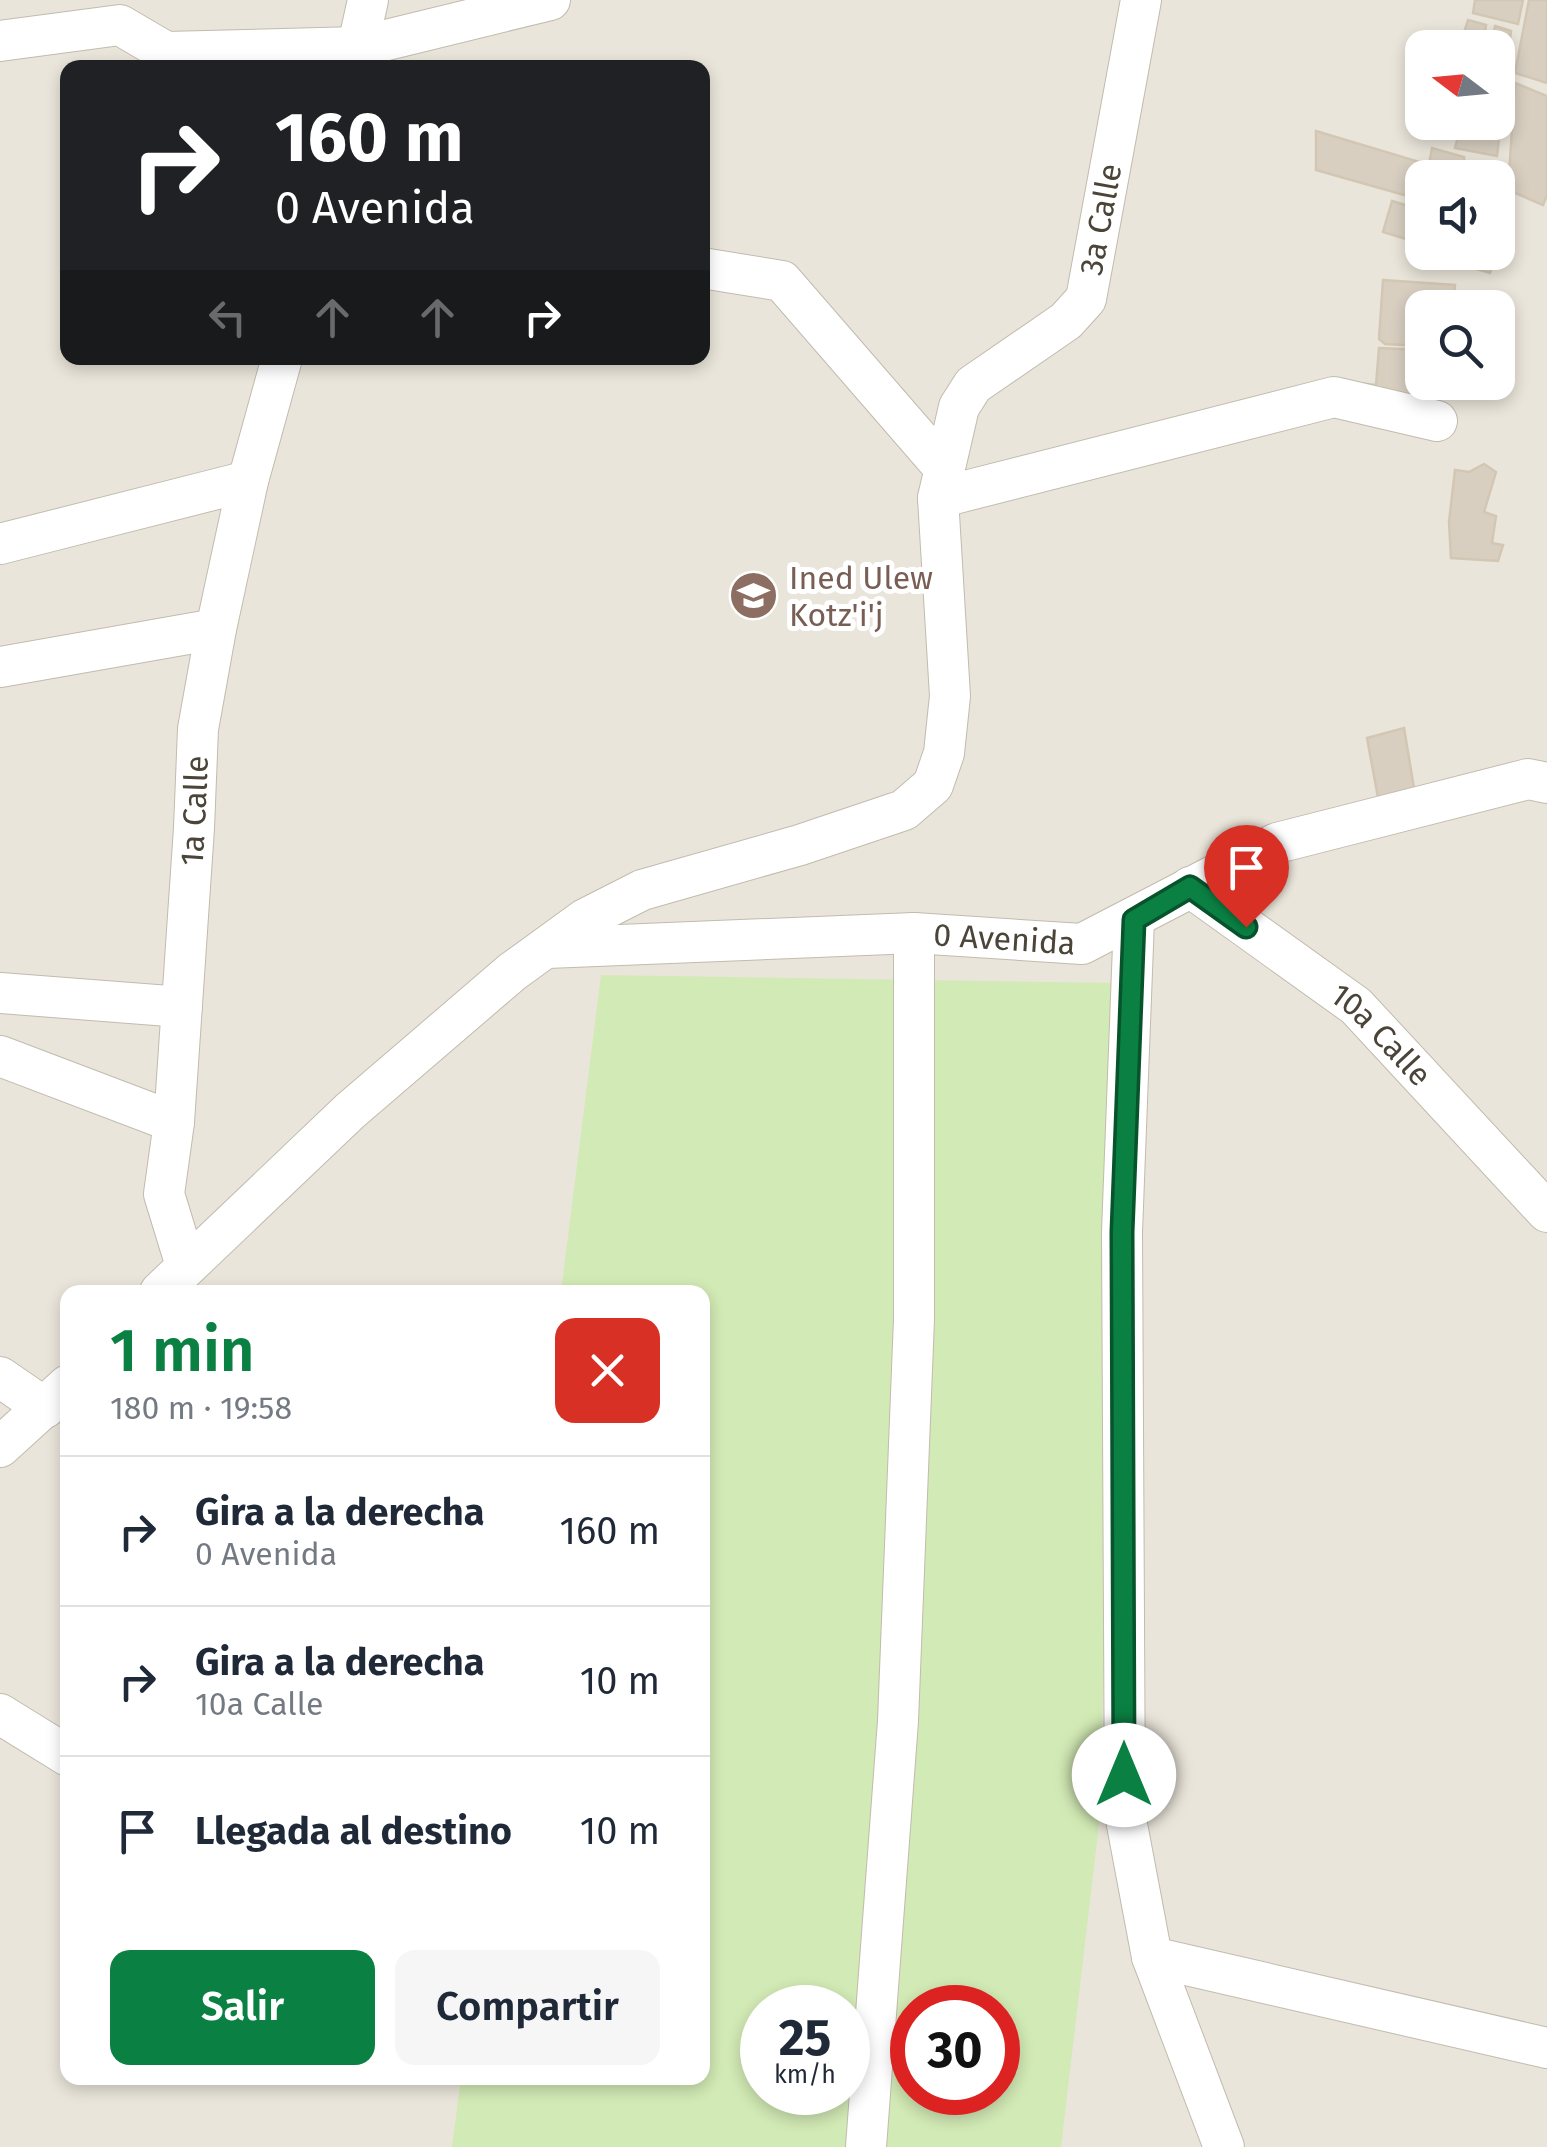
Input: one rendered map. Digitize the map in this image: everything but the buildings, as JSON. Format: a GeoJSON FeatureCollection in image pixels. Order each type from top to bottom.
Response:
{"type":"FeatureCollection","features":[{"type":"Feature","properties":{"kind":"street"},"geometry":{"type":"LineString","coordinates":[[355,57],[368,0]]}},
{"type":"Feature","properties":{"kind":"street"},"geometry":{"type":"LineString","coordinates":[[0,42],[120,25],[166,52],[355,57],[550,0]]}},
{"type":"Feature","properties":{"kind":"street","name":"3a Calle"},"geometry":{"type":"LineString","coordinates":[[546,948],[586,920],[642,890],[800,845],[904,810],[933,785],[944,753],[950,696],[942,484],[959,408],[973,385],[1066,321],[1086,299],[1141,0]]}},
{"type":"Feature","properties":{"kind":"street"},"geometry":{"type":"LineString","coordinates":[[710,269],[782,281],[942,484],[1334,397],[1437,420]]}},
{"type":"Feature","properties":{"kind":"street","name":"1a Calle"},"geometry":{"type":"LineString","coordinates":[[173,1279],[164,1194],[174,1122],[198,729],[248,481],[280,365]]}},
{"type":"Feature","properties":{"kind":"street"},"geometry":{"type":"LineString","coordinates":[[0,544],[248,481]]}},
{"type":"Feature","properties":{"kind":"street"},"geometry":{"type":"LineString","coordinates":[[0,667],[216,629]]}},
{"type":"Feature","properties":{"kind":"street","name":"0 Avenida"},"geometry":{"type":"LineString","coordinates":[[546,948],[914,934],[1082,944],[1276,843],[1528,779],[1547,783]]}},
{"type":"Feature","properties":{"kind":"street","name":"10a Calle"},"geometry":{"type":"LineString","coordinates":[[1190,887],[1356,1006],[1547,1212]]}},
{"type":"Feature","properties":{"kind":"street"},"geometry":{"type":"LineString","coordinates":[[1134,920],[1122,1232],[1125,1814],[1152,1957],[1224,2147]]}},
{"type":"Feature","properties":{"kind":"street"},"geometry":{"type":"LineString","coordinates":[[866,2147],[902,1644],[914,1319],[914,934]]}},
{"type":"Feature","properties":{"kind":"street"},"geometry":{"type":"LineString","coordinates":[[173,1279],[350,1111],[512,972],[546,948]]}},
{"type":"Feature","properties":{"kind":"street"},"geometry":{"type":"LineString","coordinates":[[0,994],[182,1007]]}},
{"type":"Feature","properties":{"kind":"street"},"geometry":{"type":"LineString","coordinates":[[0,1056],[174,1122]]}},
{"type":"Feature","properties":{"kind":"street"},"geometry":{"type":"LineString","coordinates":[[0,1377],[56,1397],[0,1447]]}},
{"type":"Feature","properties":{"kind":"street"},"geometry":{"type":"LineString","coordinates":[[0,1714],[60,1751]]}},
{"type":"Feature","properties":{"kind":"street"},"geometry":{"type":"LineString","coordinates":[[1152,1957],[1547,2048]]}},
{"type":"Feature","properties":{"kind":"shaded area"},"geometry":{"type":"Polygon","coordinates":[[[0,0],[1547,0],[1547,2147],[0,2147],[0,0]]]}},
{"type":"Feature","properties":{"kind":"green space"},"geometry":{"type":"Polygon","coordinates":[[[601,975],[1119,983],[1100,1816],[1061,2147],[452,2147],[460,2085],[710,2085],[710,1285],[562,1285],[601,975]]]}},
{"type":"Feature","properties":{"kind":"place","name":"Ined Ulew Kotz'i'j"},"geometry":{"type":"Point","coordinates":[754,596]}},
{"type":"Feature","properties":{"kind":"route"},"geometry":{"type":"LineString","coordinates":[[1124,1775],[1122,1232],[1134,920],[1190,887],[1246,927]]}}]}
